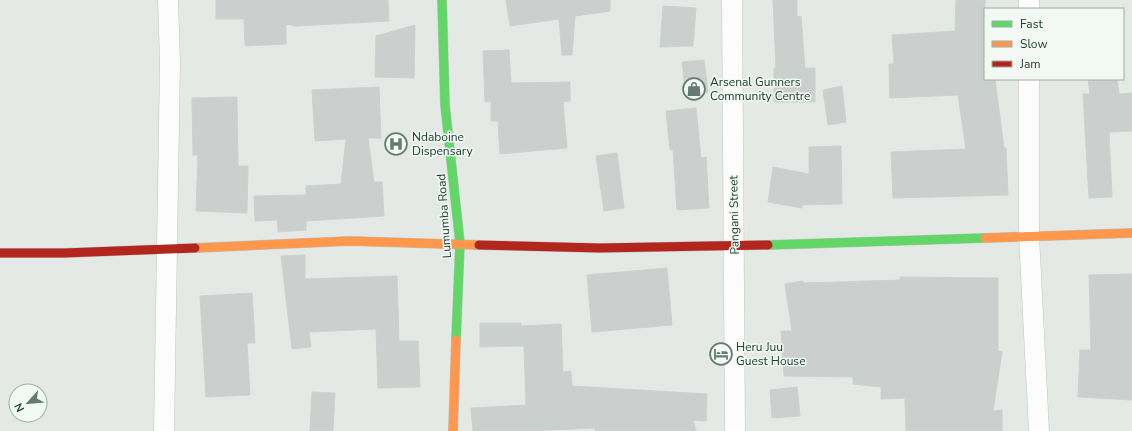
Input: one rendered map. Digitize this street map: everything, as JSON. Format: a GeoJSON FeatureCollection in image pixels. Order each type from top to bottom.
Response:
{"type":"FeatureCollection","features":[{"type":"Feature","properties":{"kind":"street"},"geometry":{"type":"LineString","coordinates":[[164,431],[170,62],[168,0]]}},
{"type":"Feature","properties":{"kind":"street","name":"Lumumba Road"},"geometry":{"type":"LineString","coordinates":[[442,0],[445,105],[460,243],[453,431]]}},
{"type":"Feature","properties":{"kind":"street","name":"Pangani Street"},"geometry":{"type":"LineString","coordinates":[[732,0],[735,246],[735,431]]}},
{"type":"Feature","properties":{"kind":"street"},"geometry":{"type":"LineString","coordinates":[[1029,80],[1029,236],[1039,431]]}},
{"type":"Feature","properties":{"kind":"street"},"geometry":{"type":"LineString","coordinates":[[0,253],[350,241],[600,248],[735,246],[1132,233]]}},
{"type":"Feature","properties":{"kind":"building"},"geometry":{"type":"Polygon","coordinates":[[[216,0],[388,0],[389,21],[296,26],[286,24],[286,44],[245,46],[244,19],[216,19],[216,0]]]}},
{"type":"Feature","properties":{"kind":"building"},"geometry":{"type":"Polygon","coordinates":[[[506,0],[610,0],[610,11],[575,16],[572,55],[562,55],[559,19],[510,26],[506,0]]]}},
{"type":"Feature","properties":{"kind":"building"},"geometry":{"type":"Polygon","coordinates":[[[773,0],[797,0],[797,17],[801,16],[805,68],[815,68],[815,102],[774,102],[774,68],[776,68],[773,0]]]}},
{"type":"Feature","properties":{"kind":"building"},"geometry":{"type":"Polygon","coordinates":[[[956,0],[985,0],[984,80],[995,80],[1004,148],[1006,148],[1008,195],[893,198],[891,152],[966,149],[958,95],[890,98],[889,64],[894,64],[892,35],[955,31],[956,0]]]}},
{"type":"Feature","properties":{"kind":"building"},"geometry":{"type":"Polygon","coordinates":[[[663,6],[696,8],[693,46],[660,47],[663,6]]]}},
{"type":"Feature","properties":{"kind":"building"},"geometry":{"type":"Polygon","coordinates":[[[415,25],[414,78],[375,77],[376,36],[415,25]]]}},
{"type":"Feature","properties":{"kind":"building"},"geometry":{"type":"Polygon","coordinates":[[[509,50],[511,83],[570,82],[570,101],[563,102],[567,148],[500,154],[498,121],[491,121],[491,101],[485,102],[483,51],[509,50]]]}},
{"type":"Feature","properties":{"kind":"building"},"geometry":{"type":"Polygon","coordinates":[[[704,60],[708,92],[686,95],[682,62],[704,60]]]}},
{"type":"Feature","properties":{"kind":"building"},"geometry":{"type":"Polygon","coordinates":[[[1088,80],[1117,80],[1119,94],[1132,93],[1132,131],[1109,132],[1112,197],[1089,198],[1083,94],[1090,94],[1088,80]]]}},
{"type":"Feature","properties":{"kind":"building"},"geometry":{"type":"Polygon","coordinates":[[[842,86],[846,122],[828,125],[823,90],[842,86]]]}},
{"type":"Feature","properties":{"kind":"building"},"geometry":{"type":"Polygon","coordinates":[[[379,87],[381,138],[368,138],[374,182],[382,182],[384,216],[306,221],[306,230],[278,232],[277,220],[255,221],[254,196],[306,195],[306,186],[341,184],[346,139],[315,141],[312,90],[379,87]]]}},
{"type":"Feature","properties":{"kind":"building"},"geometry":{"type":"Polygon","coordinates":[[[237,97],[238,166],[248,166],[247,213],[196,211],[198,155],[193,155],[192,98],[237,97]]]}},
{"type":"Feature","properties":{"kind":"building"},"geometry":{"type":"Polygon","coordinates":[[[696,108],[701,158],[706,157],[709,208],[677,210],[673,149],[670,150],[666,111],[696,108]]]}},
{"type":"Feature","properties":{"kind":"building"},"geometry":{"type":"Polygon","coordinates":[[[841,146],[842,204],[802,205],[802,208],[768,202],[773,167],[809,174],[809,147],[841,146]]]}},
{"type":"Feature","properties":{"kind":"building"},"geometry":{"type":"Polygon","coordinates":[[[617,153],[624,208],[604,211],[596,156],[617,153]]]}},
{"type":"Feature","properties":{"kind":"building"},"geometry":{"type":"Polygon","coordinates":[[[305,255],[305,279],[397,276],[399,341],[418,341],[420,387],[378,388],[376,329],[309,332],[311,347],[292,349],[281,256],[305,255]]]}},
{"type":"Feature","properties":{"kind":"building"},"geometry":{"type":"Polygon","coordinates":[[[667,268],[672,325],[592,332],[587,275],[667,268]]]}},
{"type":"Feature","properties":{"kind":"building"},"geometry":{"type":"Polygon","coordinates":[[[1132,274],[1132,400],[1078,397],[1080,350],[1091,350],[1089,275],[1132,274]]]}},
{"type":"Feature","properties":{"kind":"building"},"geometry":{"type":"Polygon","coordinates":[[[900,277],[998,278],[998,351],[1002,352],[993,411],[1002,410],[1002,431],[906,431],[905,398],[881,399],[881,387],[853,384],[853,377],[784,376],[781,331],[792,331],[785,284],[803,281],[803,283],[900,280],[900,277]]]}},
{"type":"Feature","properties":{"kind":"building"},"geometry":{"type":"Polygon","coordinates":[[[252,293],[255,343],[247,343],[250,395],[206,397],[200,296],[252,293]]]}},
{"type":"Feature","properties":{"kind":"building"},"geometry":{"type":"Polygon","coordinates":[[[480,323],[521,323],[521,326],[561,324],[563,372],[571,371],[572,386],[707,394],[706,421],[693,420],[696,431],[595,431],[595,428],[527,431],[473,431],[471,408],[526,405],[524,346],[480,347],[480,323]]]}},
{"type":"Feature","properties":{"kind":"building"},"geometry":{"type":"Polygon","coordinates":[[[797,387],[800,416],[772,418],[770,390],[797,387]]]}},
{"type":"Feature","properties":{"kind":"building"},"geometry":{"type":"Polygon","coordinates":[[[312,392],[335,393],[333,431],[310,431],[312,392]]]}},
{"type":"Feature","properties":{"kind":"traffic: fast"},"geometry":{"type":"LineString","coordinates":[[442,0],[445,105],[460,243],[456,340]]}},
{"type":"Feature","properties":{"kind":"traffic: fast"},"geometry":{"type":"LineString","coordinates":[[768,245],[985,238]]}},
{"type":"Feature","properties":{"kind":"traffic: slow"},"geometry":{"type":"LineString","coordinates":[[985,238],[1132,233]]}},
{"type":"Feature","properties":{"kind":"traffic: slow"},"geometry":{"type":"LineString","coordinates":[[195,248],[350,241],[479,245]]}},
{"type":"Feature","properties":{"kind":"traffic: slow"},"geometry":{"type":"LineString","coordinates":[[453,431],[456,340]]}},
{"type":"Feature","properties":{"kind":"traffic: jam"},"geometry":{"type":"LineString","coordinates":[[479,245],[600,248],[768,245]]}},
{"type":"Feature","properties":{"kind":"traffic: jam"},"geometry":{"type":"LineString","coordinates":[[0,253],[64,253],[195,248]]}},
{"type":"Feature","properties":{"kind":"place","name":"Arsenal Gunners Community Centre"},"geometry":{"type":"Point","coordinates":[694,89]}},
{"type":"Feature","properties":{"kind":"place","name":"Ndaboine Dispensary"},"geometry":{"type":"Point","coordinates":[396,144]}},
{"type":"Feature","properties":{"kind":"place","name":"Heru Juu Guest House"},"geometry":{"type":"Point","coordinates":[721,354]}}]}
